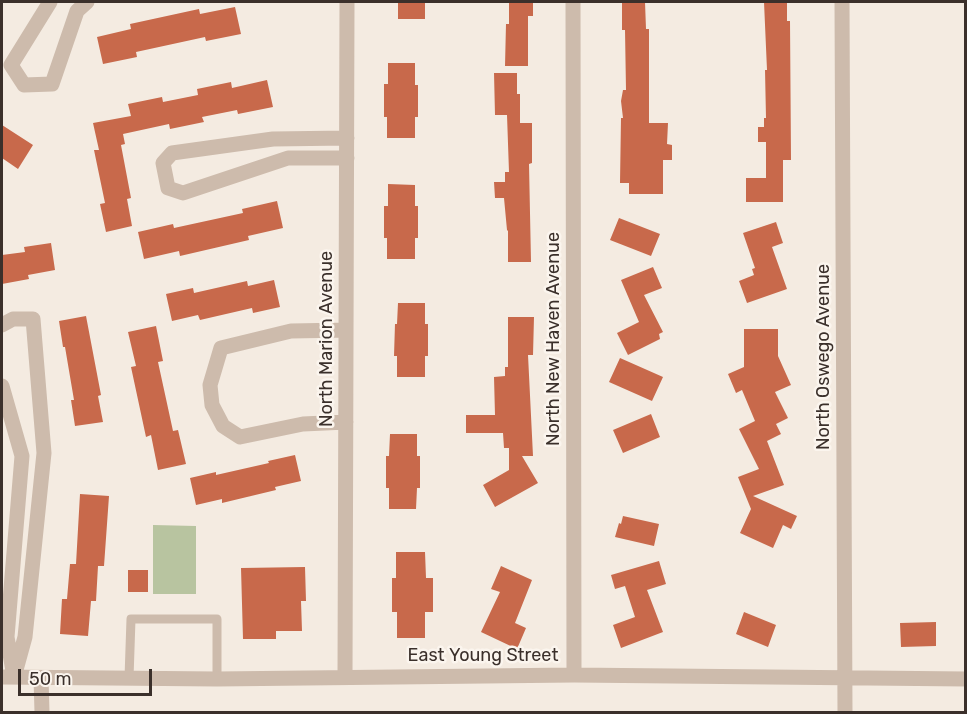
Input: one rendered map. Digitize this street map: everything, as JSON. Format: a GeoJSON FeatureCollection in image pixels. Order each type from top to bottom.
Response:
{"type":"FeatureCollection","features":[{"type":"Feature","properties":{"kind":"street"},"geometry":{"type":"LineString","coordinates":[[50,2],[11,64],[24,85],[52,84],[77,11],[87,2]]}},
{"type":"Feature","properties":{"kind":"street","name":"North Marion Avenue"},"geometry":{"type":"LineString","coordinates":[[345,677],[347,2]]}},
{"type":"Feature","properties":{"kind":"street","name":"North New Haven Avenue"},"geometry":{"type":"LineString","coordinates":[[573,2],[574,675]]}},
{"type":"Feature","properties":{"kind":"street","name":"North Oswego Avenue"},"geometry":{"type":"LineString","coordinates":[[842,2],[845,712]]}},
{"type":"Feature","properties":{"kind":"street"},"geometry":{"type":"LineString","coordinates":[[347,138],[262,141],[172,153],[163,163],[168,188],[183,194],[288,158],[347,158]]}},
{"type":"Feature","properties":{"kind":"street"},"geometry":{"type":"LineString","coordinates":[[2,325],[12,319],[33,320],[44,453],[25,637],[8,677]]}},
{"type":"Feature","properties":{"kind":"street"},"geometry":{"type":"LineString","coordinates":[[346,330],[291,331],[221,348],[210,386],[212,405],[223,426],[240,437],[303,424],[346,422]]}},
{"type":"Feature","properties":{"kind":"street"},"geometry":{"type":"LineString","coordinates":[[2,386],[22,456],[7,637],[8,677]]}},
{"type":"Feature","properties":{"kind":"street","name":"East Young Street"},"geometry":{"type":"LineString","coordinates":[[8,677],[217,679],[574,675],[966,679]]}},
{"type":"Feature","properties":{"kind":"street"},"geometry":{"type":"LineString","coordinates":[[41,678],[42,712]]}},
{"type":"Feature","properties":{"kind":"lane"},"geometry":{"type":"LineString","coordinates":[[129,678],[131,619],[217,619],[217,679]]}},
{"type":"Feature","properties":{"kind":"green space"},"geometry":{"type":"Polygon","coordinates":[[[153,525],[196,526],[196,594],[153,594],[153,525]]]}},
{"type":"Feature","properties":{"kind":"building"},"geometry":{"type":"Polygon","coordinates":[[[398,2],[425,2],[425,19],[398,19],[398,2]]]}},
{"type":"Feature","properties":{"kind":"building"},"geometry":{"type":"Polygon","coordinates":[[[509,2],[533,2],[533,16],[528,16],[528,66],[505,66],[509,2]]]}},
{"type":"Feature","properties":{"kind":"building"},"geometry":{"type":"Polygon","coordinates":[[[622,2],[645,2],[646,29],[649,29],[649,123],[668,123],[667,144],[672,145],[672,160],[663,160],[663,194],[629,194],[629,183],[620,183],[621,118],[623,118],[621,101],[623,90],[626,90],[622,2]]]}},
{"type":"Feature","properties":{"kind":"building"},"geometry":{"type":"Polygon","coordinates":[[[764,2],[787,2],[787,21],[790,21],[791,160],[783,160],[783,202],[746,202],[746,178],[766,178],[766,142],[758,142],[758,127],[764,127],[764,118],[766,118],[765,70],[767,70],[764,2]]]}},
{"type":"Feature","properties":{"kind":"building"},"geometry":{"type":"Polygon","coordinates":[[[235,7],[241,34],[206,41],[205,37],[136,52],[137,57],[103,64],[97,37],[131,29],[130,24],[199,9],[200,14],[235,7]]]}},
{"type":"Feature","properties":{"kind":"building"},"geometry":{"type":"Polygon","coordinates":[[[388,63],[415,63],[418,117],[415,117],[415,138],[387,138],[387,117],[384,117],[384,84],[388,84],[388,63]]]}},
{"type":"Feature","properties":{"kind":"building"},"geometry":{"type":"Polygon","coordinates":[[[494,73],[517,73],[520,123],[532,123],[532,163],[529,164],[531,262],[508,262],[508,231],[504,198],[495,198],[494,182],[505,182],[505,172],[509,172],[507,115],[495,115],[494,73]]]}},
{"type":"Feature","properties":{"kind":"building"},"geometry":{"type":"Polygon","coordinates":[[[267,80],[273,107],[238,114],[237,110],[202,117],[204,122],[170,129],[169,124],[123,134],[125,144],[121,145],[131,198],[127,199],[132,226],[106,232],[100,204],[105,203],[94,150],[99,150],[93,123],[131,116],[128,104],[162,97],[163,102],[198,95],[197,89],[231,82],[232,88],[267,80]]]}},
{"type":"Feature","properties":{"kind":"building"},"geometry":{"type":"Polygon","coordinates":[[[2,125],[33,145],[18,169],[2,158],[2,125]]]}},
{"type":"Feature","properties":{"kind":"building"},"geometry":{"type":"Polygon","coordinates":[[[388,184],[415,185],[415,206],[418,206],[418,238],[415,238],[415,259],[387,259],[387,238],[384,238],[384,206],[388,206],[388,184]]]}},
{"type":"Feature","properties":{"kind":"building"},"geometry":{"type":"Polygon","coordinates":[[[277,201],[283,228],[248,236],[249,240],[180,256],[179,251],[144,259],[138,232],[173,224],[174,228],[243,213],[242,209],[277,201]]]}},
{"type":"Feature","properties":{"kind":"building"},"geometry":{"type":"Polygon","coordinates":[[[619,218],[660,234],[651,256],[610,240],[619,218]]]}},
{"type":"Feature","properties":{"kind":"building"},"geometry":{"type":"Polygon","coordinates":[[[776,222],[783,243],[772,247],[787,289],[747,303],[739,281],[754,275],[752,269],[755,268],[743,233],[776,222]]]}},
{"type":"Feature","properties":{"kind":"building"},"geometry":{"type":"Polygon","coordinates":[[[51,243],[55,270],[28,275],[29,279],[2,284],[2,255],[25,252],[24,247],[51,243]]]}},
{"type":"Feature","properties":{"kind":"building"},"geometry":{"type":"Polygon","coordinates":[[[653,267],[662,288],[644,295],[663,332],[659,334],[660,339],[628,355],[617,333],[639,322],[621,280],[653,267]]]}},
{"type":"Feature","properties":{"kind":"building"},"geometry":{"type":"Polygon","coordinates":[[[274,280],[280,307],[253,313],[252,308],[200,320],[198,315],[172,321],[166,294],[193,288],[194,293],[247,281],[248,286],[274,280]]]}},
{"type":"Feature","properties":{"kind":"building"},"geometry":{"type":"Polygon","coordinates":[[[398,303],[425,303],[425,324],[428,324],[428,356],[425,356],[425,377],[397,377],[397,356],[394,356],[398,303]]]}},
{"type":"Feature","properties":{"kind":"building"},"geometry":{"type":"Polygon","coordinates":[[[86,316],[101,395],[98,396],[103,422],[75,426],[71,400],[74,400],[59,321],[86,316]]]}},
{"type":"Feature","properties":{"kind":"building"},"geometry":{"type":"Polygon","coordinates":[[[508,317],[534,317],[533,355],[528,355],[533,456],[522,456],[538,483],[495,507],[483,485],[509,470],[509,448],[504,448],[503,433],[466,433],[466,415],[495,415],[494,377],[505,376],[505,367],[508,367],[508,317]]]}},
{"type":"Feature","properties":{"kind":"building"},"geometry":{"type":"Polygon","coordinates":[[[156,326],[163,361],[158,362],[173,431],[178,430],[186,464],[158,470],[151,435],[146,437],[131,367],[136,366],[128,332],[156,326]]]}},
{"type":"Feature","properties":{"kind":"building"},"geometry":{"type":"Polygon","coordinates":[[[744,329],[778,329],[778,356],[791,385],[775,392],[788,418],[776,424],[781,434],[767,441],[784,485],[753,496],[797,516],[791,529],[783,525],[773,548],[740,533],[751,509],[738,477],[759,469],[739,429],[755,421],[742,390],[736,393],[728,374],[744,367],[744,329]]]}},
{"type":"Feature","properties":{"kind":"building"},"geometry":{"type":"Polygon","coordinates":[[[620,358],[663,377],[652,401],[609,382],[620,358]]]}},
{"type":"Feature","properties":{"kind":"building"},"geometry":{"type":"Polygon","coordinates":[[[651,414],[660,437],[623,453],[613,430],[651,414]]]}},
{"type":"Feature","properties":{"kind":"building"},"geometry":{"type":"Polygon","coordinates":[[[390,434],[417,434],[420,488],[417,488],[416,509],[389,509],[389,488],[386,488],[386,456],[389,456],[390,434]]]}},
{"type":"Feature","properties":{"kind":"building"},"geometry":{"type":"Polygon","coordinates":[[[295,455],[301,481],[275,487],[276,490],[222,503],[222,499],[196,505],[190,478],[216,472],[216,475],[295,455]]]}},
{"type":"Feature","properties":{"kind":"building"},"geometry":{"type":"Polygon","coordinates":[[[80,494],[109,496],[104,566],[98,566],[96,601],[91,601],[88,636],[60,634],[62,599],[67,599],[70,564],[76,564],[80,494]]]}},
{"type":"Feature","properties":{"kind":"building"},"geometry":{"type":"Polygon","coordinates":[[[623,516],[659,524],[654,546],[615,537],[623,516]]]}},
{"type":"Feature","properties":{"kind":"building"},"geometry":{"type":"Polygon","coordinates":[[[396,552],[425,552],[426,578],[433,578],[433,612],[425,612],[425,638],[397,638],[397,612],[392,612],[392,578],[396,578],[396,552]]]}},
{"type":"Feature","properties":{"kind":"building"},"geometry":{"type":"Polygon","coordinates":[[[659,561],[666,584],[647,590],[663,632],[621,648],[613,625],[635,617],[625,586],[615,589],[611,575],[659,561]]]}},
{"type":"Feature","properties":{"kind":"building"},"geometry":{"type":"Polygon","coordinates":[[[501,566],[532,580],[515,623],[526,628],[517,649],[481,632],[500,592],[491,589],[501,566]]]}},
{"type":"Feature","properties":{"kind":"building"},"geometry":{"type":"Polygon","coordinates":[[[305,567],[306,601],[301,601],[302,631],[276,631],[276,639],[243,639],[241,568],[305,567]]]}},
{"type":"Feature","properties":{"kind":"building"},"geometry":{"type":"Polygon","coordinates":[[[128,570],[148,570],[148,592],[128,592],[128,570]]]}},
{"type":"Feature","properties":{"kind":"building"},"geometry":{"type":"Polygon","coordinates":[[[744,612],[776,625],[768,647],[736,634],[744,612]]]}},
{"type":"Feature","properties":{"kind":"building"},"geometry":{"type":"Polygon","coordinates":[[[936,622],[936,646],[901,647],[900,623],[936,622]]]}}]}
